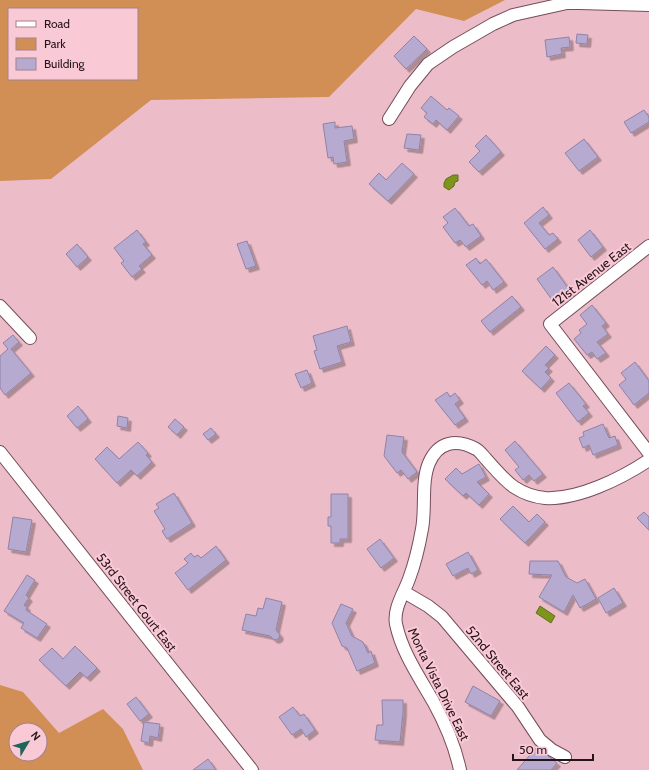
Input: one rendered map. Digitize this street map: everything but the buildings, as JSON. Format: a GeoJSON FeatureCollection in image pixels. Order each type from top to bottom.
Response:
{"type":"FeatureCollection","features":[{"type":"Feature","properties":{"kind":"street"},"geometry":{"type":"LineString","coordinates":[[389,119],[410,86],[428,64],[453,46],[506,18],[513,15],[567,3],[649,5]]}},
{"type":"Feature","properties":{"kind":"street","name":"121st Avenue East"},"geometry":{"type":"LineString","coordinates":[[649,246],[550,324],[649,453]]}},
{"type":"Feature","properties":{"kind":"street"},"geometry":{"type":"LineString","coordinates":[[0,306],[30,338]]}},
{"type":"Feature","properties":{"kind":"street","name":"Monta Vista Drive East"},"geometry":{"type":"LineString","coordinates":[[460,770],[454,742],[434,702],[416,674],[401,642],[395,619],[396,611],[409,578],[419,545],[424,519],[426,472],[433,455],[443,445],[450,443],[462,444],[477,449],[514,487],[545,498],[561,497],[586,492],[620,477],[649,460]]}},
{"type":"Feature","properties":{"kind":"street","name":"53rd Street Court East"},"geometry":{"type":"LineString","coordinates":[[0,452],[252,770]]}},
{"type":"Feature","properties":{"kind":"street","name":"52nd Street East"},"geometry":{"type":"LineString","coordinates":[[404,592],[428,606],[442,617],[518,707],[540,740],[552,750],[565,757]]}},
{"type":"Feature","properties":{"kind":"green space"},"geometry":{"type":"Polygon","coordinates":[[[0,0],[505,0],[464,21],[416,9],[329,97],[151,100],[51,179],[0,181],[0,0]]]}},
{"type":"Feature","properties":{"kind":"green space"},"geometry":{"type":"Polygon","coordinates":[[[0,685],[23,692],[59,733],[103,709],[123,729],[143,770],[0,770],[0,685]]]}},
{"type":"Feature","properties":{"kind":"shaded area"},"geometry":{"type":"Polygon","coordinates":[[[453,175],[458,175],[458,181],[455,182],[454,186],[449,190],[444,187],[444,183],[446,179],[453,175]]]}},
{"type":"Feature","properties":{"kind":"shaded area"},"geometry":{"type":"Polygon","coordinates":[[[540,606],[555,616],[551,623],[536,613],[540,606]]]}}]}
